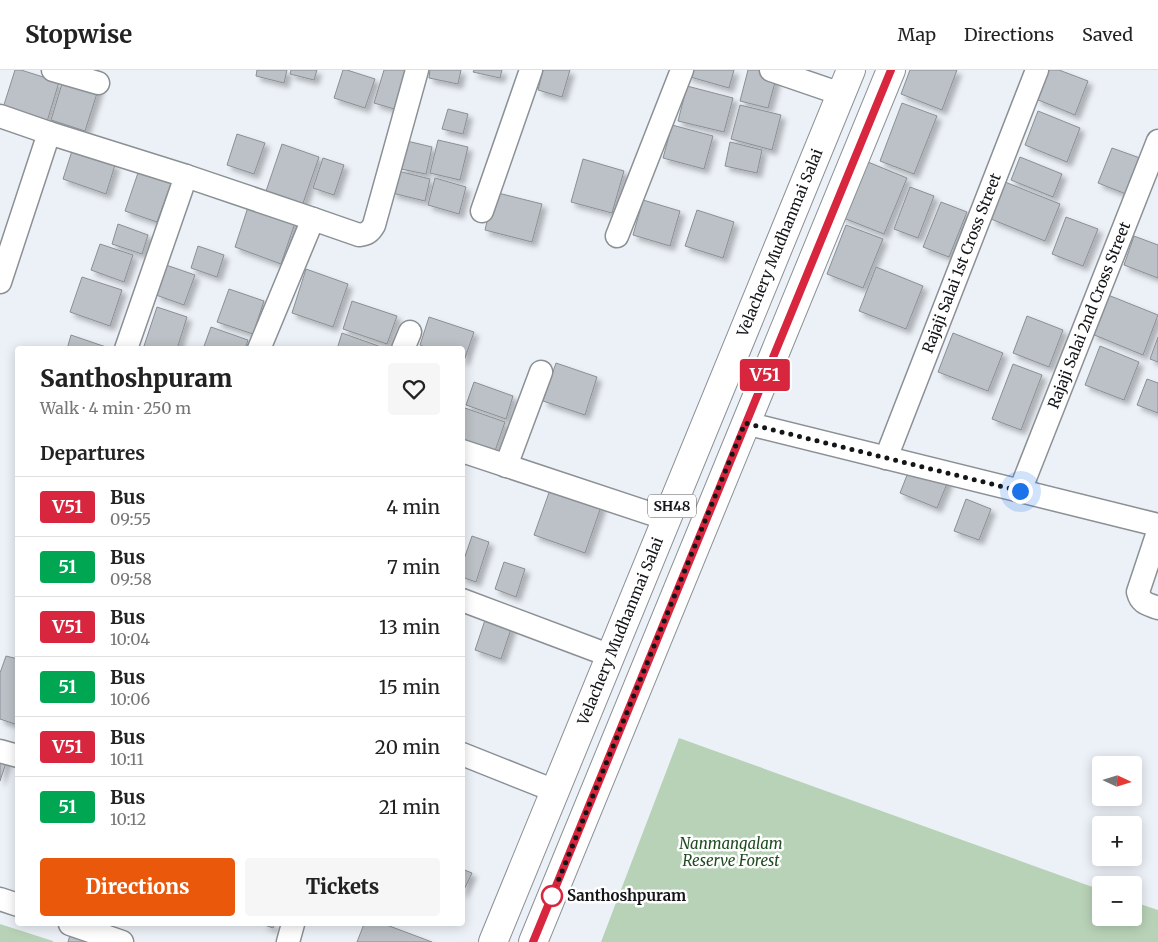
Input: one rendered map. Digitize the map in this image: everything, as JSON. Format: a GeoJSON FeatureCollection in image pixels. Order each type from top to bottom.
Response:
{"type":"FeatureCollection","features":[{"type":"Feature","properties":{"kind":"main road","name":"SH48"},"geometry":{"type":"LineString","coordinates":[[533,942],[891,70]]}},
{"type":"Feature","properties":{"kind":"main road","name":"Velachery Mudhanmai Salai"},"geometry":{"type":"LineString","coordinates":[[494,942],[846,82]]}},
{"type":"Feature","properties":{"kind":"street"},"geometry":{"type":"LineString","coordinates":[[53,70],[98,83]]}},
{"type":"Feature","properties":{"kind":"street"},"geometry":{"type":"LineString","coordinates":[[0,116],[186,176],[359,235],[371,231],[374,225],[417,70]]}},
{"type":"Feature","properties":{"kind":"street"},"geometry":{"type":"LineString","coordinates":[[482,211],[531,70]]}},
{"type":"Feature","properties":{"kind":"street"},"geometry":{"type":"LineString","coordinates":[[617,236],[682,70]]}},
{"type":"Feature","properties":{"kind":"street"},"geometry":{"type":"LineString","coordinates":[[771,70],[846,82]]}},
{"type":"Feature","properties":{"kind":"street","name":"Rajaji Salai 1st Cross Street"},"geometry":{"type":"LineString","coordinates":[[886,458],[1037,70]]}},
{"type":"Feature","properties":{"kind":"street"},"geometry":{"type":"LineString","coordinates":[[0,282],[49,133]]}},
{"type":"Feature","properties":{"kind":"street","name":"Rajaji Salai 2nd Cross Street"},"geometry":{"type":"LineString","coordinates":[[1020,491],[1158,141]]}},
{"type":"Feature","properties":{"kind":"street"},"geometry":{"type":"LineString","coordinates":[[127,346],[186,176]]}},
{"type":"Feature","properties":{"kind":"street"},"geometry":{"type":"LineString","coordinates":[[260,346],[313,219]]}},
{"type":"Feature","properties":{"kind":"street"},"geometry":{"type":"LineString","coordinates":[[506,466],[541,372]]}},
{"type":"Feature","properties":{"kind":"street"},"geometry":{"type":"LineString","coordinates":[[745,423],[1158,525]]}},
{"type":"Feature","properties":{"kind":"street"},"geometry":{"type":"LineString","coordinates":[[465,452],[667,519]]}},
{"type":"Feature","properties":{"kind":"street"},"geometry":{"type":"LineString","coordinates":[[1158,532],[1138,592],[1143,602],[1158,608]]}},
{"type":"Feature","properties":{"kind":"street"},"geometry":{"type":"LineString","coordinates":[[465,601],[611,656]]}},
{"type":"Feature","properties":{"kind":"street"},"geometry":{"type":"LineString","coordinates":[[0,751],[15,755]]}},
{"type":"Feature","properties":{"kind":"street"},"geometry":{"type":"LineString","coordinates":[[465,755],[555,791]]}},
{"type":"Feature","properties":{"kind":"street"},"geometry":{"type":"LineString","coordinates":[[0,899],[15,904]]}},
{"type":"Feature","properties":{"kind":"street"},"geometry":{"type":"LineString","coordinates":[[64,942],[69,926]]}},
{"type":"Feature","properties":{"kind":"street"},"geometry":{"type":"LineString","coordinates":[[76,926],[122,942]]}},
{"type":"Feature","properties":{"kind":"street"},"geometry":{"type":"LineString","coordinates":[[288,942],[292,926]]}},
{"type":"Feature","properties":{"kind":"green space","name":"Nanmangalam Reserve Forest"},"geometry":{"type":"Polygon","coordinates":[[[679,738],[1092,887],[1092,926],[1142,926],[1142,905],[1158,910],[1158,942],[601,942],[679,738]]]}},
{"type":"Feature","properties":{"kind":"green space"},"geometry":{"type":"Polygon","coordinates":[[[0,924],[53,941],[53,942],[0,942],[0,924]]]}},
{"type":"Feature","properties":{"kind":"building"},"geometry":{"type":"Polygon","coordinates":[[[15,70],[21,70],[59,82],[46,125],[2,111],[15,70]]]}},
{"type":"Feature","properties":{"kind":"building"},"geometry":{"type":"Polygon","coordinates":[[[257,70],[287,70],[284,83],[256,76],[257,70]]]}},
{"type":"Feature","properties":{"kind":"building"},"geometry":{"type":"Polygon","coordinates":[[[291,70],[317,70],[314,80],[290,74],[291,70]]]}},
{"type":"Feature","properties":{"kind":"building"},"geometry":{"type":"Polygon","coordinates":[[[343,70],[375,79],[365,108],[334,98],[343,70]]]}},
{"type":"Feature","properties":{"kind":"building"},"geometry":{"type":"Polygon","coordinates":[[[384,70],[413,70],[401,111],[374,103],[384,70]]]}},
{"type":"Feature","properties":{"kind":"building"},"geometry":{"type":"Polygon","coordinates":[[[430,70],[461,70],[458,84],[429,78],[430,70]]]}},
{"type":"Feature","properties":{"kind":"building"},"geometry":{"type":"Polygon","coordinates":[[[474,70],[502,70],[500,78],[473,72],[474,70]]]}},
{"type":"Feature","properties":{"kind":"building"},"geometry":{"type":"Polygon","coordinates":[[[543,70],[570,70],[562,97],[538,90],[543,70]]]}},
{"type":"Feature","properties":{"kind":"building"},"geometry":{"type":"Polygon","coordinates":[[[689,70],[734,70],[729,88],[687,76],[689,70]]]}},
{"type":"Feature","properties":{"kind":"building"},"geometry":{"type":"Polygon","coordinates":[[[748,70],[758,70],[777,75],[768,108],[740,101],[748,70]]]}},
{"type":"Feature","properties":{"kind":"building"},"geometry":{"type":"Polygon","coordinates":[[[910,70],[957,70],[942,110],[901,94],[910,70]]]}},
{"type":"Feature","properties":{"kind":"building"},"geometry":{"type":"Polygon","coordinates":[[[1047,70],[1059,70],[1088,81],[1075,115],[1036,99],[1047,70]]]}},
{"type":"Feature","properties":{"kind":"building"},"geometry":{"type":"Polygon","coordinates":[[[64,77],[99,87],[85,131],[51,120],[64,77]]]}},
{"type":"Feature","properties":{"kind":"building"},"geometry":{"type":"Polygon","coordinates":[[[687,86],[733,98],[724,132],[678,121],[687,86]]]}},
{"type":"Feature","properties":{"kind":"building"},"geometry":{"type":"Polygon","coordinates":[[[902,103],[937,116],[914,174],[880,161],[902,103]]]}},
{"type":"Feature","properties":{"kind":"building"},"geometry":{"type":"Polygon","coordinates":[[[740,105],[781,115],[772,150],[731,139],[740,105]]]}},
{"type":"Feature","properties":{"kind":"building"},"geometry":{"type":"Polygon","coordinates":[[[448,109],[468,114],[463,134],[442,129],[448,109]]]}},
{"type":"Feature","properties":{"kind":"building"},"geometry":{"type":"Polygon","coordinates":[[[1038,111],[1080,128],[1067,162],[1025,145],[1038,111]]]}},
{"type":"Feature","properties":{"kind":"building"},"geometry":{"type":"Polygon","coordinates":[[[672,125],[713,136],[704,169],[663,158],[672,125]]]}},
{"type":"Feature","properties":{"kind":"building"},"geometry":{"type":"Polygon","coordinates":[[[237,134],[265,143],[254,174],[227,165],[237,134]]]}},
{"type":"Feature","properties":{"kind":"building"},"geometry":{"type":"Polygon","coordinates":[[[438,140],[468,147],[460,180],[430,173],[438,140]]]}},
{"type":"Feature","properties":{"kind":"building"},"geometry":{"type":"Polygon","coordinates":[[[407,141],[432,147],[426,174],[401,169],[407,141]]]}},
{"type":"Feature","properties":{"kind":"building"},"geometry":{"type":"Polygon","coordinates":[[[730,142],[762,150],[757,173],[725,166],[730,142]]]}},
{"type":"Feature","properties":{"kind":"building"},"geometry":{"type":"Polygon","coordinates":[[[282,144],[319,157],[301,209],[264,197],[282,144]]]}},
{"type":"Feature","properties":{"kind":"building"},"geometry":{"type":"Polygon","coordinates":[[[1112,148],[1140,158],[1126,194],[1098,183],[1112,148]]]}},
{"type":"Feature","properties":{"kind":"building"},"geometry":{"type":"Polygon","coordinates":[[[72,151],[115,165],[106,194],[63,179],[72,151]]]}},
{"type":"Feature","properties":{"kind":"building"},"geometry":{"type":"Polygon","coordinates":[[[1020,157],[1062,174],[1053,197],[1011,180],[1020,157]]]}},
{"type":"Feature","properties":{"kind":"building"},"geometry":{"type":"Polygon","coordinates":[[[323,158],[344,165],[334,195],[313,188],[323,158]]]}},
{"type":"Feature","properties":{"kind":"building"},"geometry":{"type":"Polygon","coordinates":[[[583,159],[624,171],[612,213],[571,202],[583,159]]]}},
{"type":"Feature","properties":{"kind":"building"},"geometry":{"type":"Polygon","coordinates":[[[863,160],[907,178],[884,234],[841,217],[863,160]]]}},
{"type":"Feature","properties":{"kind":"building"},"geometry":{"type":"Polygon","coordinates":[[[140,167],[173,178],[157,222],[125,211],[140,167]]]}},
{"type":"Feature","properties":{"kind":"building"},"geometry":{"type":"Polygon","coordinates":[[[398,171],[430,179],[425,201],[392,193],[398,171]]]}},
{"type":"Feature","properties":{"kind":"building"},"geometry":{"type":"Polygon","coordinates":[[[435,178],[466,187],[459,214],[428,205],[435,178]]]}},
{"type":"Feature","properties":{"kind":"building"},"geometry":{"type":"Polygon","coordinates":[[[1005,182],[1060,204],[1045,241],[991,219],[1005,182]]]}},
{"type":"Feature","properties":{"kind":"building"},"geometry":{"type":"Polygon","coordinates":[[[910,187],[934,196],[918,238],[894,229],[910,187]]]}},
{"type":"Feature","properties":{"kind":"building"},"geometry":{"type":"Polygon","coordinates":[[[494,192],[542,204],[532,242],[485,230],[494,192]]]}},
{"type":"Feature","properties":{"kind":"building"},"geometry":{"type":"Polygon","coordinates":[[[643,200],[680,211],[670,246],[633,235],[643,200]]]}},
{"type":"Feature","properties":{"kind":"building"},"geometry":{"type":"Polygon","coordinates":[[[250,201],[297,217],[281,264],[235,247],[250,201]]]}},
{"type":"Feature","properties":{"kind":"building"},"geometry":{"type":"Polygon","coordinates":[[[941,202],[967,212],[949,257],[923,247],[941,202]]]}},
{"type":"Feature","properties":{"kind":"building"},"geometry":{"type":"Polygon","coordinates":[[[697,210],[734,222],[723,258],[685,246],[697,210]]]}},
{"type":"Feature","properties":{"kind":"building"},"geometry":{"type":"Polygon","coordinates":[[[1066,217],[1098,229],[1083,266],[1052,254],[1066,217]]]}},
{"type":"Feature","properties":{"kind":"building"},"geometry":{"type":"Polygon","coordinates":[[[118,224],[148,235],[142,254],[112,244],[118,224]]]}},
{"type":"Feature","properties":{"kind":"building"},"geometry":{"type":"Polygon","coordinates":[[[846,225],[883,239],[863,288],[827,274],[846,225]]]}},
{"type":"Feature","properties":{"kind":"building"},"geometry":{"type":"Polygon","coordinates":[[[1134,236],[1158,245],[1158,278],[1124,265],[1134,236]]]}},
{"type":"Feature","properties":{"kind":"building"},"geometry":{"type":"Polygon","coordinates":[[[100,244],[133,255],[124,282],[91,270],[100,244]]]}},
{"type":"Feature","properties":{"kind":"building"},"geometry":{"type":"Polygon","coordinates":[[[198,246],[224,255],[217,277],[191,268],[198,246]]]}},
{"type":"Feature","properties":{"kind":"building"},"geometry":{"type":"Polygon","coordinates":[[[166,265],[195,275],[184,305],[156,295],[166,265]]]}},
{"type":"Feature","properties":{"kind":"building"},"geometry":{"type":"Polygon","coordinates":[[[876,267],[923,286],[906,329],[859,311],[876,267]]]}},
{"type":"Feature","properties":{"kind":"building"},"geometry":{"type":"Polygon","coordinates":[[[306,269],[348,284],[333,327],[292,313],[306,269]]]}},
{"type":"Feature","properties":{"kind":"building"},"geometry":{"type":"Polygon","coordinates":[[[82,277],[122,290],[110,326],[70,312],[82,277]]]}},
{"type":"Feature","properties":{"kind":"building"},"geometry":{"type":"Polygon","coordinates":[[[229,289],[264,301],[253,334],[217,322],[229,289]]]}},
{"type":"Feature","properties":{"kind":"building"},"geometry":{"type":"Polygon","coordinates":[[[1108,295],[1158,315],[1143,355],[1092,334],[1108,295]]]}},
{"type":"Feature","properties":{"kind":"building"},"geometry":{"type":"Polygon","coordinates":[[[352,301],[397,316],[387,344],[343,329],[352,301]]]}},
{"type":"Feature","properties":{"kind":"building"},"geometry":{"type":"Polygon","coordinates":[[[157,307],[187,317],[178,346],[144,346],[157,307]]]}},
{"type":"Feature","properties":{"kind":"building"},"geometry":{"type":"Polygon","coordinates":[[[1027,316],[1063,330],[1049,367],[1013,353],[1027,316]]]}},
{"type":"Feature","properties":{"kind":"building"},"geometry":{"type":"Polygon","coordinates":[[[429,317],[474,332],[465,358],[465,346],[420,345],[429,317]]]}},
{"type":"Feature","properties":{"kind":"building"},"geometry":{"type":"Polygon","coordinates":[[[211,327],[248,340],[246,346],[204,346],[211,327]]]}},
{"type":"Feature","properties":{"kind":"building"},"geometry":{"type":"Polygon","coordinates":[[[342,333],[378,346],[338,346],[342,333]]]}},
{"type":"Feature","properties":{"kind":"building"},"geometry":{"type":"Polygon","coordinates":[[[953,333],[1003,353],[988,391],[938,372],[953,333]]]}},
{"type":"Feature","properties":{"kind":"building"},"geometry":{"type":"Polygon","coordinates":[[[71,335],[103,346],[68,346],[71,335]]]}},
{"type":"Feature","properties":{"kind":"building"},"geometry":{"type":"Polygon","coordinates":[[[1158,337],[1158,362],[1150,359],[1158,337]]]}},
{"type":"Feature","properties":{"kind":"building"},"geometry":{"type":"Polygon","coordinates":[[[1100,346],[1139,362],[1124,400],[1085,385],[1100,346]]]}},
{"type":"Feature","properties":{"kind":"building"},"geometry":{"type":"Polygon","coordinates":[[[556,363],[597,377],[585,415],[543,401],[556,363]]]}},
{"type":"Feature","properties":{"kind":"building"},"geometry":{"type":"Polygon","coordinates":[[[1013,364],[1042,375],[1021,430],[992,419],[1013,364]]]}},
{"type":"Feature","properties":{"kind":"building"},"geometry":{"type":"Polygon","coordinates":[[[1147,379],[1158,383],[1158,413],[1137,405],[1147,379]]]}},
{"type":"Feature","properties":{"kind":"building"},"geometry":{"type":"Polygon","coordinates":[[[474,382],[513,396],[506,419],[466,405],[474,382]]]}},
{"type":"Feature","properties":{"kind":"building"},"geometry":{"type":"Polygon","coordinates":[[[465,408],[505,422],[495,451],[465,441],[465,408]]]}},
{"type":"Feature","properties":{"kind":"building"},"geometry":{"type":"Polygon","coordinates":[[[911,465],[949,479],[937,508],[900,493],[911,465]]]}},
{"type":"Feature","properties":{"kind":"building"},"geometry":{"type":"Polygon","coordinates":[[[551,487],[602,504],[585,553],[534,535],[551,487]]]}},
{"type":"Feature","properties":{"kind":"building"},"geometry":{"type":"Polygon","coordinates":[[[966,499],[991,509],[979,540],[954,531],[966,499]]]}},
{"type":"Feature","properties":{"kind":"building"},"geometry":{"type":"Polygon","coordinates":[[[472,536],[489,542],[476,582],[465,578],[465,556],[472,536]]]}},
{"type":"Feature","properties":{"kind":"building"},"geometry":{"type":"Polygon","coordinates":[[[504,562],[525,569],[516,597],[495,589],[504,562]]]}},
{"type":"Feature","properties":{"kind":"building"},"geometry":{"type":"Polygon","coordinates":[[[486,617],[512,626],[501,659],[475,650],[486,617]]]}},
{"type":"Feature","properties":{"kind":"building"},"geometry":{"type":"Polygon","coordinates":[[[6,656],[15,658],[15,724],[0,719],[0,673],[6,656]]]}},
{"type":"Feature","properties":{"kind":"building"},"geometry":{"type":"Polygon","coordinates":[[[0,754],[8,757],[0,781],[0,754]]]}},
{"type":"Feature","properties":{"kind":"building"},"geometry":{"type":"Polygon","coordinates":[[[465,870],[472,873],[465,888],[465,870]]]}},
{"type":"Feature","properties":{"kind":"building"},"geometry":{"type":"Polygon","coordinates":[[[363,926],[389,926],[432,942],[357,942],[363,926]]]}},
{"type":"Feature","properties":{"kind":"building"},"geometry":{"type":"Polygon","coordinates":[[[70,935],[90,942],[68,942],[70,935]]]}},
{"type":"Feature","properties":{"kind":"bus line","name":"V51"},"geometry":{"type":"LineString","coordinates":[[533,942],[891,70]]}},
{"type":"Feature","properties":{"kind":"place","name":"Santhoshpuram"},"geometry":{"type":"Point","coordinates":[552,896]}},
{"type":"Feature","properties":{"kind":"route"},"geometry":{"type":"LineString","coordinates":[[552,896],[745,423],[1020,491]]}}]}
